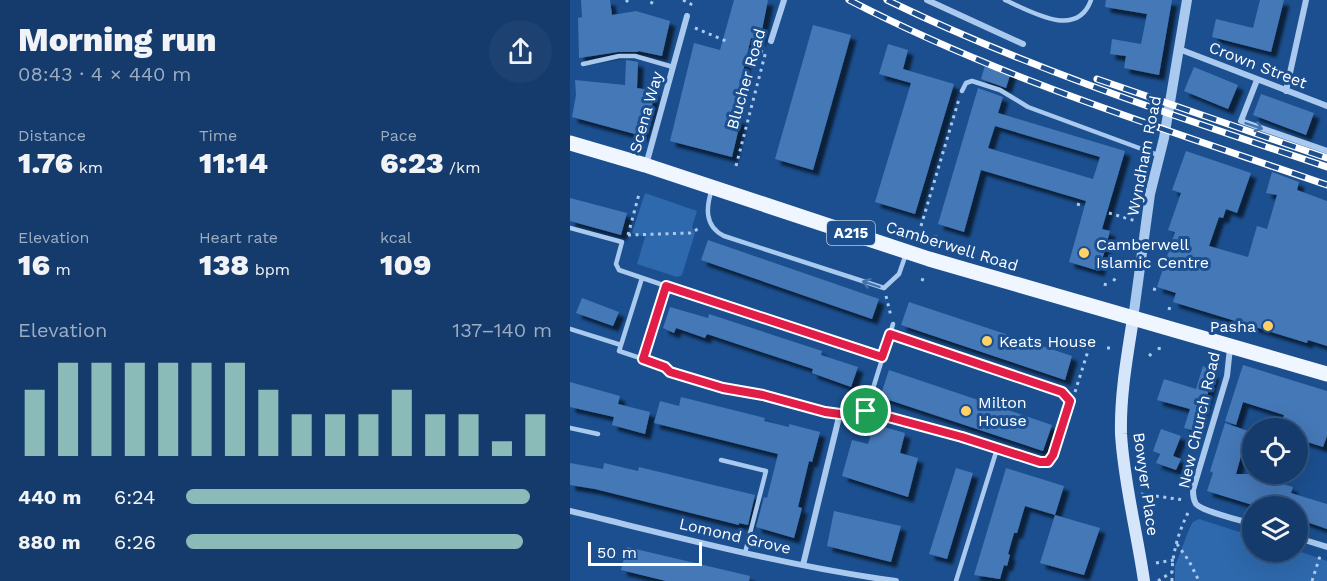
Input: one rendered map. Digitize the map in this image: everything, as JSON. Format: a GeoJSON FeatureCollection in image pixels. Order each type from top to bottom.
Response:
{"type":"FeatureCollection","features":[{"type":"Feature","properties":{"kind":"main road","name":"Camberwell Road"},"geometry":{"type":"LineString","coordinates":[[570,143],[645,165],[907,252],[1327,374]]}},
{"type":"Feature","properties":{"kind":"main road","name":"Bowyer Place"},"geometry":{"type":"LineString","coordinates":[[1133,319],[1121,432],[1144,581]]}},
{"type":"Feature","properties":{"kind":"street","name":"Blucher Road"},"geometry":{"type":"LineString","coordinates":[[771,41],[784,0]]}},
{"type":"Feature","properties":{"kind":"street"},"geometry":{"type":"LineString","coordinates":[[927,0],[1023,44]]}},
{"type":"Feature","properties":{"kind":"street","name":"Wyndham Road"},"geometry":{"type":"LineString","coordinates":[[1133,319],[1146,224],[1158,155],[1164,138],[1188,0]]}},
{"type":"Feature","properties":{"kind":"street"},"geometry":{"type":"LineString","coordinates":[[1286,90],[1306,0]]}},
{"type":"Feature","properties":{"kind":"street","name":"Scena Way"},"geometry":{"type":"LineString","coordinates":[[645,165],[687,16]]}},
{"type":"Feature","properties":{"kind":"street","name":"Crown Street"},"geometry":{"type":"LineString","coordinates":[[1179,49],[1327,106]]}},
{"type":"Feature","properties":{"kind":"street"},"geometry":{"type":"LineString","coordinates":[[1257,80],[1241,121],[1327,151]]}},
{"type":"Feature","properties":{"kind":"street","name":"New Church Road"},"geometry":{"type":"LineString","coordinates":[[1194,501],[1193,489],[1227,376],[1230,346]]}},
{"type":"Feature","properties":{"kind":"street"},"geometry":{"type":"LineString","coordinates":[[670,372],[723,388],[763,395],[840,414],[803,565]]}},
{"type":"Feature","properties":{"kind":"street"},"geometry":{"type":"LineString","coordinates":[[1194,501],[1201,507],[1242,521]]}},
{"type":"Feature","properties":{"kind":"street","name":"Lomond Grove"},"geometry":{"type":"LineString","coordinates":[[570,511],[745,553],[896,581]]}},
{"type":"Feature","properties":{"kind":"street"},"geometry":{"type":"LineString","coordinates":[[1308,541],[1325,546]]}},
{"type":"Feature","properties":{"kind":"lane"},"geometry":{"type":"LineString","coordinates":[[1005,0],[1017,3],[1054,21],[1068,21],[1080,16],[1089,7],[1091,0]]}},
{"type":"Feature","properties":{"kind":"lane","name":"Scena Way"},"geometry":{"type":"LineString","coordinates":[[583,64],[619,56],[635,56],[673,67]]}},
{"type":"Feature","properties":{"kind":"lane"},"geometry":{"type":"LineString","coordinates":[[962,92],[969,81],[1000,90],[1028,107],[1158,155]]}},
{"type":"Feature","properties":{"kind":"lane"},"geometry":{"type":"LineString","coordinates":[[713,188],[707,206],[708,215],[710,224],[720,234],[884,288],[899,274],[907,252]]}},
{"type":"Feature","properties":{"kind":"lane"},"geometry":{"type":"LineString","coordinates":[[570,228],[622,242],[617,268],[622,272],[882,357]]}},
{"type":"Feature","properties":{"kind":"lane"},"geometry":{"type":"LineString","coordinates":[[642,278],[619,351],[643,359],[666,286]]}},
{"type":"Feature","properties":{"kind":"lane"},"geometry":{"type":"LineString","coordinates":[[866,411],[893,324]]}},
{"type":"Feature","properties":{"kind":"lane"},"geometry":{"type":"LineString","coordinates":[[570,329],[621,345]]}},
{"type":"Feature","properties":{"kind":"lane"},"geometry":{"type":"LineString","coordinates":[[840,414],[866,411],[1040,462],[1048,462],[1053,455],[1070,401],[1062,392],[890,334]]}},
{"type":"Feature","properties":{"kind":"lane"},"geometry":{"type":"LineString","coordinates":[[570,428],[598,434]]}},
{"type":"Feature","properties":{"kind":"lane"},"geometry":{"type":"LineString","coordinates":[[956,581],[997,449]]}},
{"type":"Feature","properties":{"kind":"lane"},"geometry":{"type":"LineString","coordinates":[[722,460],[766,471],[745,553]]}},
{"type":"Feature","properties":{"kind":"path"},"geometry":{"type":"LineString","coordinates":[[685,24],[726,41]]}},
{"type":"Feature","properties":{"kind":"path","name":"Blucher Road"},"geometry":{"type":"LineString","coordinates":[[736,166],[765,53],[771,41]]}},
{"type":"Feature","properties":{"kind":"path"},"geometry":{"type":"LineString","coordinates":[[753,48],[765,53]]}},
{"type":"Feature","properties":{"kind":"path"},"geometry":{"type":"LineString","coordinates":[[921,226],[962,92]]}},
{"type":"Feature","properties":{"kind":"path"},"geometry":{"type":"LineString","coordinates":[[622,242],[627,235],[639,194]]}},
{"type":"Feature","properties":{"kind":"path"},"geometry":{"type":"LineString","coordinates":[[1077,204],[1084,206]]}},
{"type":"Feature","properties":{"kind":"path"},"geometry":{"type":"LineString","coordinates":[[1109,213],[1146,224]]}},
{"type":"Feature","properties":{"kind":"path"},"geometry":{"type":"LineString","coordinates":[[627,235],[645,236],[664,232],[690,233],[700,228]]}},
{"type":"Feature","properties":{"kind":"path"},"geometry":{"type":"LineString","coordinates":[[935,238],[937,231]]}},
{"type":"Feature","properties":{"kind":"path"},"geometry":{"type":"LineString","coordinates":[[1113,279],[1118,282]]}},
{"type":"Feature","properties":{"kind":"path"},"geometry":{"type":"LineString","coordinates":[[1105,286],[1106,280]]}},
{"type":"Feature","properties":{"kind":"path"},"geometry":{"type":"LineString","coordinates":[[884,288],[893,324]]}},
{"type":"Feature","properties":{"kind":"path"},"geometry":{"type":"LineString","coordinates":[[1070,401],[1093,333]]}},
{"type":"Feature","properties":{"kind":"path"},"geometry":{"type":"LineString","coordinates":[[1159,347],[1160,354]]}},
{"type":"Feature","properties":{"kind":"path"},"geometry":{"type":"LineString","coordinates":[[1107,348],[1113,348]]}},
{"type":"Feature","properties":{"kind":"path"},"geometry":{"type":"LineString","coordinates":[[1149,354],[1154,358]]}},
{"type":"Feature","properties":{"kind":"path"},"geometry":{"type":"LineString","coordinates":[[643,359],[665,367],[670,372]]}},
{"type":"Feature","properties":{"kind":"path"},"geometry":{"type":"LineString","coordinates":[[1141,494],[1194,501],[1180,527],[1172,581]]}},
{"type":"Feature","properties":{"kind":"path"},"geometry":{"type":"LineString","coordinates":[[1177,544],[1199,581]]}},
{"type":"Feature","properties":{"kind":"path"},"geometry":{"type":"LineString","coordinates":[[1312,581],[1325,546]]}},
{"type":"Feature","properties":{"kind":"path"},"geometry":{"type":"LineString","coordinates":[[1156,563],[1174,560]]}},
{"type":"Feature","properties":{"kind":"path"},"geometry":{"type":"LineString","coordinates":[[1158,581],[1172,572]]}},
{"type":"Feature","properties":{"kind":"shaded area"},"geometry":{"type":"Polygon","coordinates":[[[645,193],[697,211],[692,227],[695,233],[682,275],[677,277],[637,264],[645,237],[632,233],[645,193]]]}},
{"type":"Feature","properties":{"kind":"shaded area"},"geometry":{"type":"Polygon","coordinates":[[[1199,519],[1242,533],[1242,562],[1308,562],[1308,554],[1327,561],[1327,581],[1175,581],[1175,566],[1193,522],[1199,519]]]}},
{"type":"Feature","properties":{"kind":"building"},"geometry":{"type":"Polygon","coordinates":[[[581,0],[610,0],[612,15],[636,11],[670,21],[662,56],[638,51],[579,58],[578,18],[582,17],[581,0]]]}},
{"type":"Feature","properties":{"kind":"building"},"geometry":{"type":"Polygon","coordinates":[[[734,0],[768,0],[760,40],[751,38],[732,117],[741,119],[732,157],[670,141],[694,43],[720,50],[734,0]]]}},
{"type":"Feature","properties":{"kind":"building"},"geometry":{"type":"Polygon","coordinates":[[[1106,0],[1172,0],[1159,75],[1124,68],[1126,56],[1110,54],[1112,39],[1141,44],[1147,14],[1105,7],[1106,0]]]}},
{"type":"Feature","properties":{"kind":"building"},"geometry":{"type":"Polygon","coordinates":[[[1260,0],[1284,0],[1271,52],[1212,37],[1216,19],[1253,28],[1260,0]]]}},
{"type":"Feature","properties":{"kind":"building"},"geometry":{"type":"Polygon","coordinates":[[[813,25],[851,35],[813,170],[775,159],[813,25]]]}},
{"type":"Feature","properties":{"kind":"building"},"geometry":{"type":"Polygon","coordinates":[[[888,44],[908,50],[903,69],[954,84],[915,214],[875,202],[911,83],[879,74],[888,44]]]}},
{"type":"Feature","properties":{"kind":"building"},"geometry":{"type":"Polygon","coordinates":[[[626,60],[638,62],[637,88],[654,91],[652,106],[642,136],[572,117],[576,95],[575,80],[625,85],[626,60]]]}},
{"type":"Feature","properties":{"kind":"building"},"geometry":{"type":"Polygon","coordinates":[[[986,62],[1011,72],[1006,88],[981,79],[986,62]]]}},
{"type":"Feature","properties":{"kind":"building"},"geometry":{"type":"Polygon","coordinates":[[[1194,67],[1238,85],[1228,109],[1184,91],[1194,67]]]}},
{"type":"Feature","properties":{"kind":"building"},"geometry":{"type":"Polygon","coordinates":[[[978,88],[1003,97],[998,113],[1125,151],[1102,229],[1110,231],[1099,271],[1069,262],[1086,201],[981,170],[964,232],[938,224],[978,88]],[[995,126],[988,148],[1093,179],[1100,157],[995,126]]]}},
{"type":"Feature","properties":{"kind":"building"},"geometry":{"type":"Polygon","coordinates":[[[1261,94],[1314,113],[1306,135],[1253,115],[1261,94]]]}},
{"type":"Feature","properties":{"kind":"building"},"geometry":{"type":"Polygon","coordinates":[[[1186,151],[1251,173],[1237,213],[1226,209],[1223,218],[1219,217],[1209,246],[1248,257],[1257,226],[1267,229],[1277,195],[1266,193],[1272,172],[1299,182],[1297,190],[1327,201],[1327,346],[1308,340],[1307,343],[1173,302],[1176,293],[1157,287],[1175,232],[1168,230],[1181,193],[1172,190],[1186,151]]]}},
{"type":"Feature","properties":{"kind":"building"},"geometry":{"type":"Polygon","coordinates":[[[570,198],[627,213],[621,235],[570,221],[570,198]]]}},
{"type":"Feature","properties":{"kind":"building"},"geometry":{"type":"Polygon","coordinates":[[[708,240],[879,299],[872,319],[701,260],[708,240]]]}},
{"type":"Feature","properties":{"kind":"building"},"geometry":{"type":"Polygon","coordinates":[[[582,298],[619,312],[613,326],[576,313],[582,298]]]}},
{"type":"Feature","properties":{"kind":"building","name":"Keats House"},"geometry":{"type":"Polygon","coordinates":[[[909,302],[1072,356],[1065,380],[901,325],[909,302]]]}},
{"type":"Feature","properties":{"kind":"building"},"geometry":{"type":"Polygon","coordinates":[[[670,307],[708,318],[709,314],[822,351],[821,355],[858,367],[851,387],[812,373],[813,369],[707,334],[705,338],[676,328],[674,333],[663,328],[670,307]]]}},
{"type":"Feature","properties":{"kind":"building"},"geometry":{"type":"Polygon","coordinates":[[[1243,365],[1327,391],[1327,436],[1323,447],[1308,442],[1308,418],[1283,418],[1284,415],[1243,402],[1236,425],[1225,421],[1243,365]]]}},
{"type":"Feature","properties":{"kind":"building"},"geometry":{"type":"Polygon","coordinates":[[[1203,366],[1214,374],[1196,431],[1184,428],[1190,409],[1157,400],[1164,379],[1196,389],[1203,366]]]}},
{"type":"Feature","properties":{"kind":"building","name":"Milton House"},"geometry":{"type":"Polygon","coordinates":[[[889,370],[1052,425],[1043,451],[880,397],[889,370]]]}},
{"type":"Feature","properties":{"kind":"building"},"geometry":{"type":"Polygon","coordinates":[[[570,382],[620,396],[618,404],[650,412],[645,434],[612,425],[614,417],[570,407],[570,382]]]}},
{"type":"Feature","properties":{"kind":"building"},"geometry":{"type":"Polygon","coordinates":[[[681,397],[765,418],[764,421],[789,427],[789,424],[820,432],[812,462],[809,461],[798,507],[802,508],[794,538],[756,527],[764,497],[767,498],[778,454],[654,423],[660,401],[679,406],[681,397]]]}},
{"type":"Feature","properties":{"kind":"building"},"geometry":{"type":"Polygon","coordinates":[[[1225,423],[1242,429],[1242,452],[1236,474],[1242,474],[1242,484],[1282,484],[1293,487],[1291,493],[1301,496],[1242,496],[1242,502],[1207,491],[1213,473],[1210,471],[1225,423]]]}},
{"type":"Feature","properties":{"kind":"building"},"geometry":{"type":"Polygon","coordinates":[[[874,424],[905,433],[900,453],[918,458],[908,497],[842,476],[852,440],[868,444],[874,424]]]}},
{"type":"Feature","properties":{"kind":"building"},"geometry":{"type":"Polygon","coordinates":[[[1161,429],[1181,436],[1173,456],[1181,459],[1176,470],[1156,463],[1160,454],[1153,451],[1161,429]]]}},
{"type":"Feature","properties":{"kind":"building"},"geometry":{"type":"Polygon","coordinates":[[[570,463],[603,469],[604,463],[638,471],[639,467],[755,495],[748,525],[739,523],[739,525],[595,489],[570,485],[570,463]]]}},
{"type":"Feature","properties":{"kind":"building"},"geometry":{"type":"Polygon","coordinates":[[[956,468],[973,473],[947,559],[929,554],[956,468]]]}},
{"type":"Feature","properties":{"kind":"building"},"geometry":{"type":"Polygon","coordinates":[[[1006,468],[1064,486],[1055,515],[1025,506],[1017,533],[1014,533],[1007,566],[1004,565],[1000,579],[974,575],[1006,468]]]}},
{"type":"Feature","properties":{"kind":"building"},"geometry":{"type":"Polygon","coordinates":[[[1308,498],[1327,504],[1327,529],[1308,522],[1308,498]]]}},
{"type":"Feature","properties":{"kind":"building"},"geometry":{"type":"Polygon","coordinates":[[[834,511],[901,526],[891,562],[827,546],[834,511]]]}},
{"type":"Feature","properties":{"kind":"building"},"geometry":{"type":"Polygon","coordinates":[[[1055,515],[1100,528],[1084,575],[1040,563],[1055,515]]]}},
{"type":"Feature","properties":{"kind":"building"},"geometry":{"type":"Polygon","coordinates":[[[627,547],[750,576],[749,581],[666,581],[621,570],[627,547]]]}},
{"type":"Feature","properties":{"kind":"railway"},"geometry":{"type":"LineString","coordinates":[[849,0],[965,54],[1024,78],[1145,123],[1327,185]]}},
{"type":"Feature","properties":{"kind":"railway"},"geometry":{"type":"LineString","coordinates":[[887,0],[995,48],[1104,91],[1327,167]]}},
{"type":"Feature","properties":{"kind":"railway"},"geometry":{"type":"LineString","coordinates":[[1097,79],[1327,158]]}},
{"type":"Feature","properties":{"kind":"place","name":"Camberwell Islamic Centre"},"geometry":{"type":"Point","coordinates":[1084,253]}},
{"type":"Feature","properties":{"kind":"place","name":"Pasha"},"geometry":{"type":"Point","coordinates":[1268,326]}},
{"type":"Feature","properties":{"kind":"place","name":"Keats House"},"geometry":{"type":"Point","coordinates":[987,341]}},
{"type":"Feature","properties":{"kind":"place","name":"Milton House"},"geometry":{"type":"Point","coordinates":[966,411]}},
{"type":"Feature","properties":{"kind":"route"},"geometry":{"type":"LineString","coordinates":[[666,286],[882,357],[890,334],[1062,392],[1070,401],[1053,455],[1048,462],[1044,463],[962,437],[866,411],[840,414],[825,412],[763,395],[723,388],[670,372],[665,367],[643,359],[666,286]]}}]}
